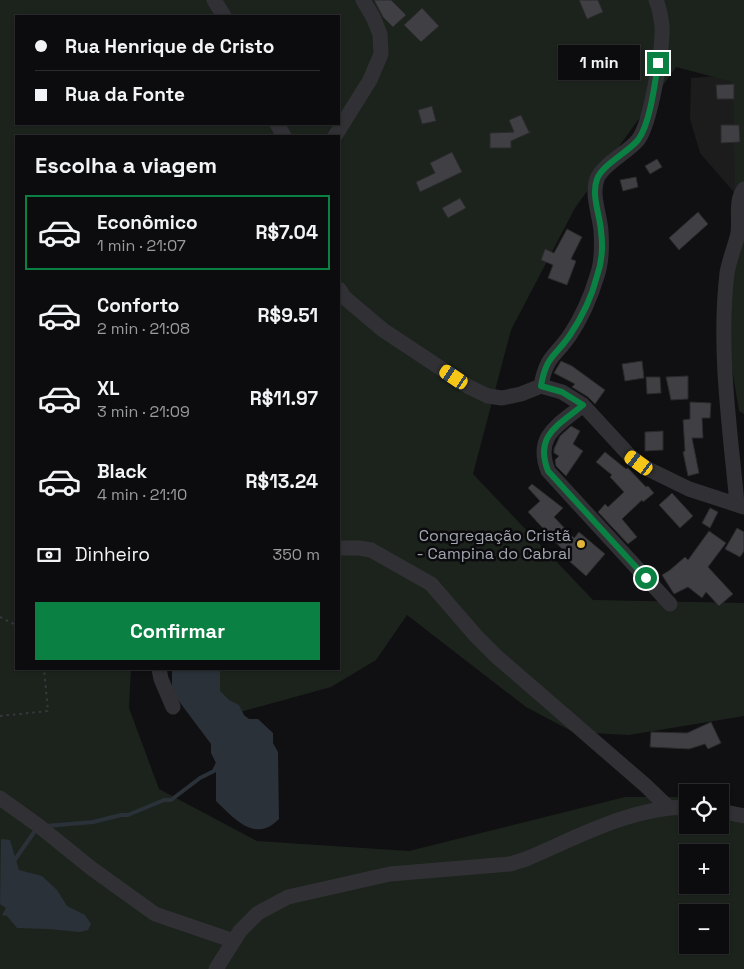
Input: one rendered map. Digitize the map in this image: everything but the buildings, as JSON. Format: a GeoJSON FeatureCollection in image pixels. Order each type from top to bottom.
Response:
{"type":"FeatureCollection","features":[{"type":"Feature","properties":{"kind":"street"},"geometry":{"type":"LineString","coordinates":[[214,0],[223,15]]}},
{"type":"Feature","properties":{"kind":"street"},"geometry":{"type":"LineString","coordinates":[[336,135],[370,80],[381,54],[380,34],[363,0]]}},
{"type":"Feature","properties":{"kind":"street"},"geometry":{"type":"LineString","coordinates":[[541,386],[544,370],[549,360],[570,336],[582,314],[597,277],[602,256],[601,231],[595,193],[596,182],[600,173],[639,139],[652,102],[661,46],[662,26],[656,0]]}},
{"type":"Feature","properties":{"kind":"street"},"geometry":{"type":"LineString","coordinates":[[340,291],[344,297],[383,330],[469,387],[488,396],[502,398],[521,394],[541,386],[562,392],[583,405],[630,456],[648,469],[689,489],[740,506],[724,350],[727,271],[738,234],[739,198],[744,189]]}},
{"type":"Feature","properties":{"kind":"street"},"geometry":{"type":"LineString","coordinates":[[583,405],[550,432],[544,445],[543,457],[548,471],[670,604]]}},
{"type":"Feature","properties":{"kind":"street"},"geometry":{"type":"LineString","coordinates":[[340,548],[371,550],[431,584],[496,656],[668,807]]}},
{"type":"Feature","properties":{"kind":"street"},"geometry":{"type":"LineString","coordinates":[[159,670],[161,680],[173,707]]}},
{"type":"Feature","properties":{"kind":"street"},"geometry":{"type":"LineString","coordinates":[[0,798],[39,826],[91,868],[155,914],[234,941]]}},
{"type":"Feature","properties":{"kind":"street"},"geometry":{"type":"LineString","coordinates":[[216,969],[240,931],[258,913],[288,897],[390,874],[510,864],[637,813],[668,807],[679,807]]}},
{"type":"Feature","properties":{"kind":"street"},"geometry":{"type":"LineString","coordinates":[[729,813],[744,816]]}},
{"type":"Feature","properties":{"kind":"path"},"geometry":{"type":"LineString","coordinates":[[0,617],[15,624]]}},
{"type":"Feature","properties":{"kind":"path"},"geometry":{"type":"LineString","coordinates":[[0,716],[48,711],[44,670]]}},
{"type":"Feature","properties":{"kind":"shaded area"},"geometry":{"type":"Polygon","coordinates":[[[0,0],[744,0],[744,414],[739,411],[727,338],[736,243],[733,82],[676,67],[575,208],[511,330],[473,474],[593,600],[744,603],[744,716],[629,735],[573,732],[526,707],[407,615],[376,660],[331,687],[240,712],[214,702],[217,670],[340,670],[340,135],[15,135],[15,670],[131,670],[129,708],[159,789],[257,841],[409,851],[625,797],[679,797],[679,834],[729,834],[729,805],[744,809],[744,969],[0,969],[0,0]]]}},
{"type":"Feature","properties":{"kind":"shaded area"},"geometry":{"type":"Polygon","coordinates":[[[744,74],[739,198],[700,153],[690,119],[691,78],[744,74]]]}},
{"type":"Feature","properties":{"kind":"shaded area"},"geometry":{"type":"Polygon","coordinates":[[[172,670],[219,670],[220,691],[229,700],[239,705],[244,715],[249,719],[258,719],[273,733],[273,743],[278,752],[279,819],[270,826],[262,829],[253,829],[238,821],[216,801],[216,763],[211,753],[211,744],[172,692],[172,670]]]}},
{"type":"Feature","properties":{"kind":"shaded area"},"geometry":{"type":"Polygon","coordinates":[[[1,839],[10,840],[19,870],[42,876],[57,890],[67,906],[85,915],[91,924],[88,930],[80,932],[17,928],[7,916],[2,915],[6,908],[0,904],[1,839]]]}},
{"type":"Feature","properties":{"kind":"waterway"},"geometry":{"type":"LineString","coordinates":[[46,826],[93,822],[128,815],[164,800],[171,800],[200,778],[214,771],[218,763]]}},
{"type":"Feature","properties":{"kind":"waterway"},"geometry":{"type":"LineString","coordinates":[[14,861],[37,828]]}},
{"type":"Feature","properties":{"kind":"place","name":"Congregação Cristã - Campina do Cabral"},"geometry":{"type":"Point","coordinates":[581,544]}},
{"type":"Feature","properties":{"kind":"route"},"geometry":{"type":"LineString","coordinates":[[646,578],[548,471],[543,457],[544,445],[550,432],[583,405],[562,392],[541,386],[544,370],[549,360],[570,336],[582,314],[597,277],[602,256],[601,231],[595,193],[596,182],[600,173],[639,139],[652,102],[658,63]]}}]}
